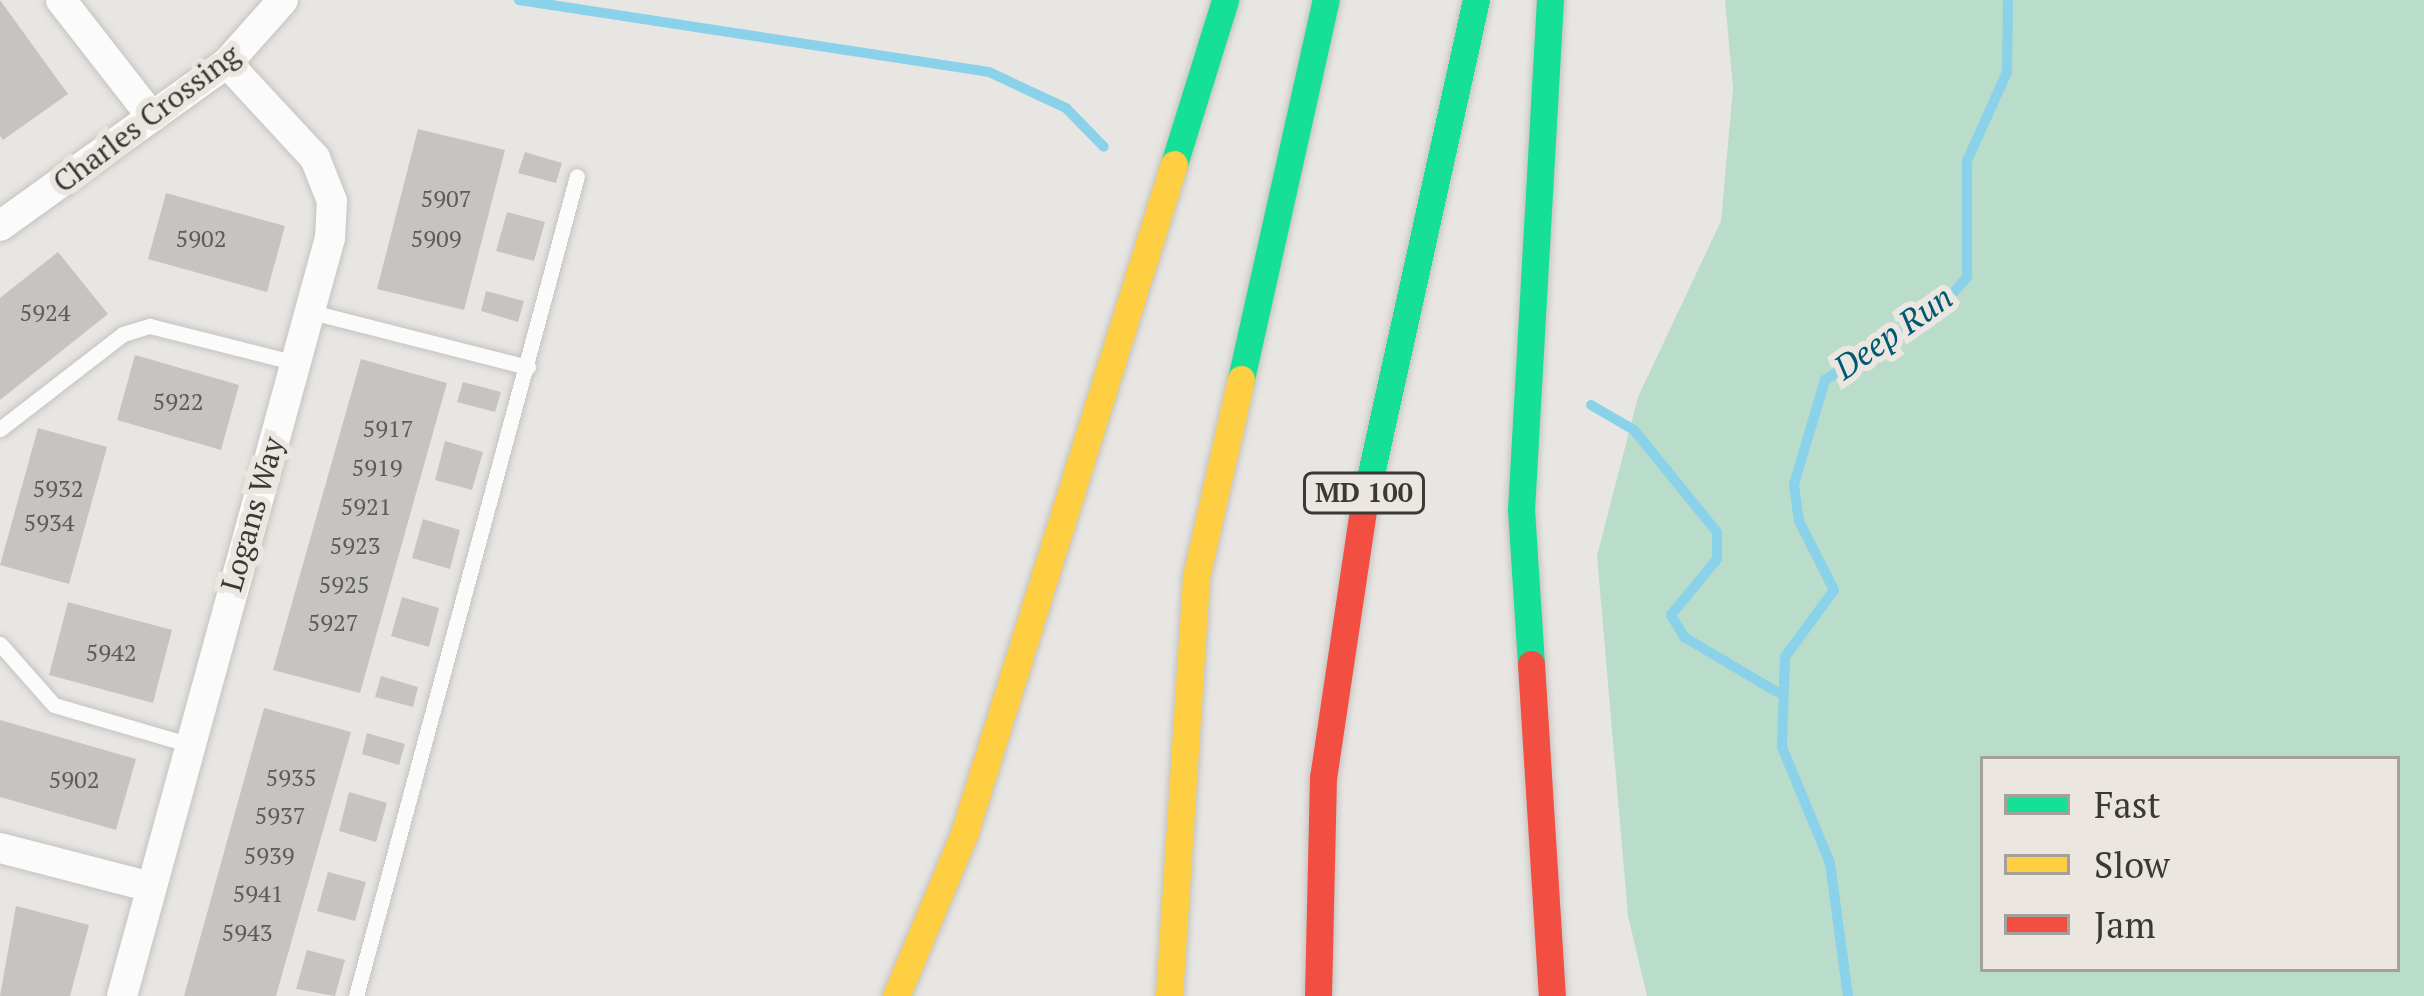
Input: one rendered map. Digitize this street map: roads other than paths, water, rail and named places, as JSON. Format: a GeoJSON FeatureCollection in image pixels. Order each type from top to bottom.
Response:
{"type":"FeatureCollection","features":[{"type":"Feature","properties":{"kind":"highway"},"geometry":{"type":"LineString","coordinates":[[896,996],[964,834],[1225,0]]}},
{"type":"Feature","properties":{"kind":"highway"},"geometry":{"type":"LineString","coordinates":[[1168,996],[1196,577],[1326,0]]}},
{"type":"Feature","properties":{"kind":"highway","name":"MD 100"},"geometry":{"type":"LineString","coordinates":[[1318,996],[1342,606],[1476,0]]}},
{"type":"Feature","properties":{"kind":"highway"},"geometry":{"type":"LineString","coordinates":[[1550,0],[1520,510],[1552,996]]}},
{"type":"Feature","properties":{"kind":"street"},"geometry":{"type":"LineString","coordinates":[[61,0],[152,117]]}},
{"type":"Feature","properties":{"kind":"street","name":"Charles Crossing"},"geometry":{"type":"LineString","coordinates":[[3,218],[227,63],[284,0]]}},
{"type":"Feature","properties":{"kind":"street","name":"Logans Way"},"geometry":{"type":"LineString","coordinates":[[122,996],[184,742],[312,312],[332,201],[315,158],[227,63]]}},
{"type":"Feature","properties":{"kind":"street"},"geometry":{"type":"LineString","coordinates":[[0,848],[152,886]]}},
{"type":"Feature","properties":{"kind":"lane"},"geometry":{"type":"LineString","coordinates":[[356,996],[577,176]]}},
{"type":"Feature","properties":{"kind":"lane"},"geometry":{"type":"LineString","coordinates":[[312,312],[528,368]]}},
{"type":"Feature","properties":{"kind":"lane"},"geometry":{"type":"LineString","coordinates":[[0,429],[123,334],[150,326],[296,363]]}},
{"type":"Feature","properties":{"kind":"lane"},"geometry":{"type":"LineString","coordinates":[[0,644],[54,704],[184,742]]}},
{"type":"Feature","properties":{"kind":"waterway"},"geometry":{"type":"LineString","coordinates":[[519,0],[989,72],[1066,108],[1104,147]]}},
{"type":"Feature","properties":{"kind":"waterway","name":"Deep Run"},"geometry":{"type":"LineString","coordinates":[[1848,996],[1830,863],[1782,747],[1785,657],[1834,590],[1799,521],[1794,484],[1825,380],[1941,307],[1967,277],[1967,161],[2007,72],[2008,0]]}},
{"type":"Feature","properties":{"kind":"waterway"},"geometry":{"type":"LineString","coordinates":[[1591,405],[1634,430],[1717,532],[1717,559],[1671,615],[1684,637],[1777,692]]}}]}
